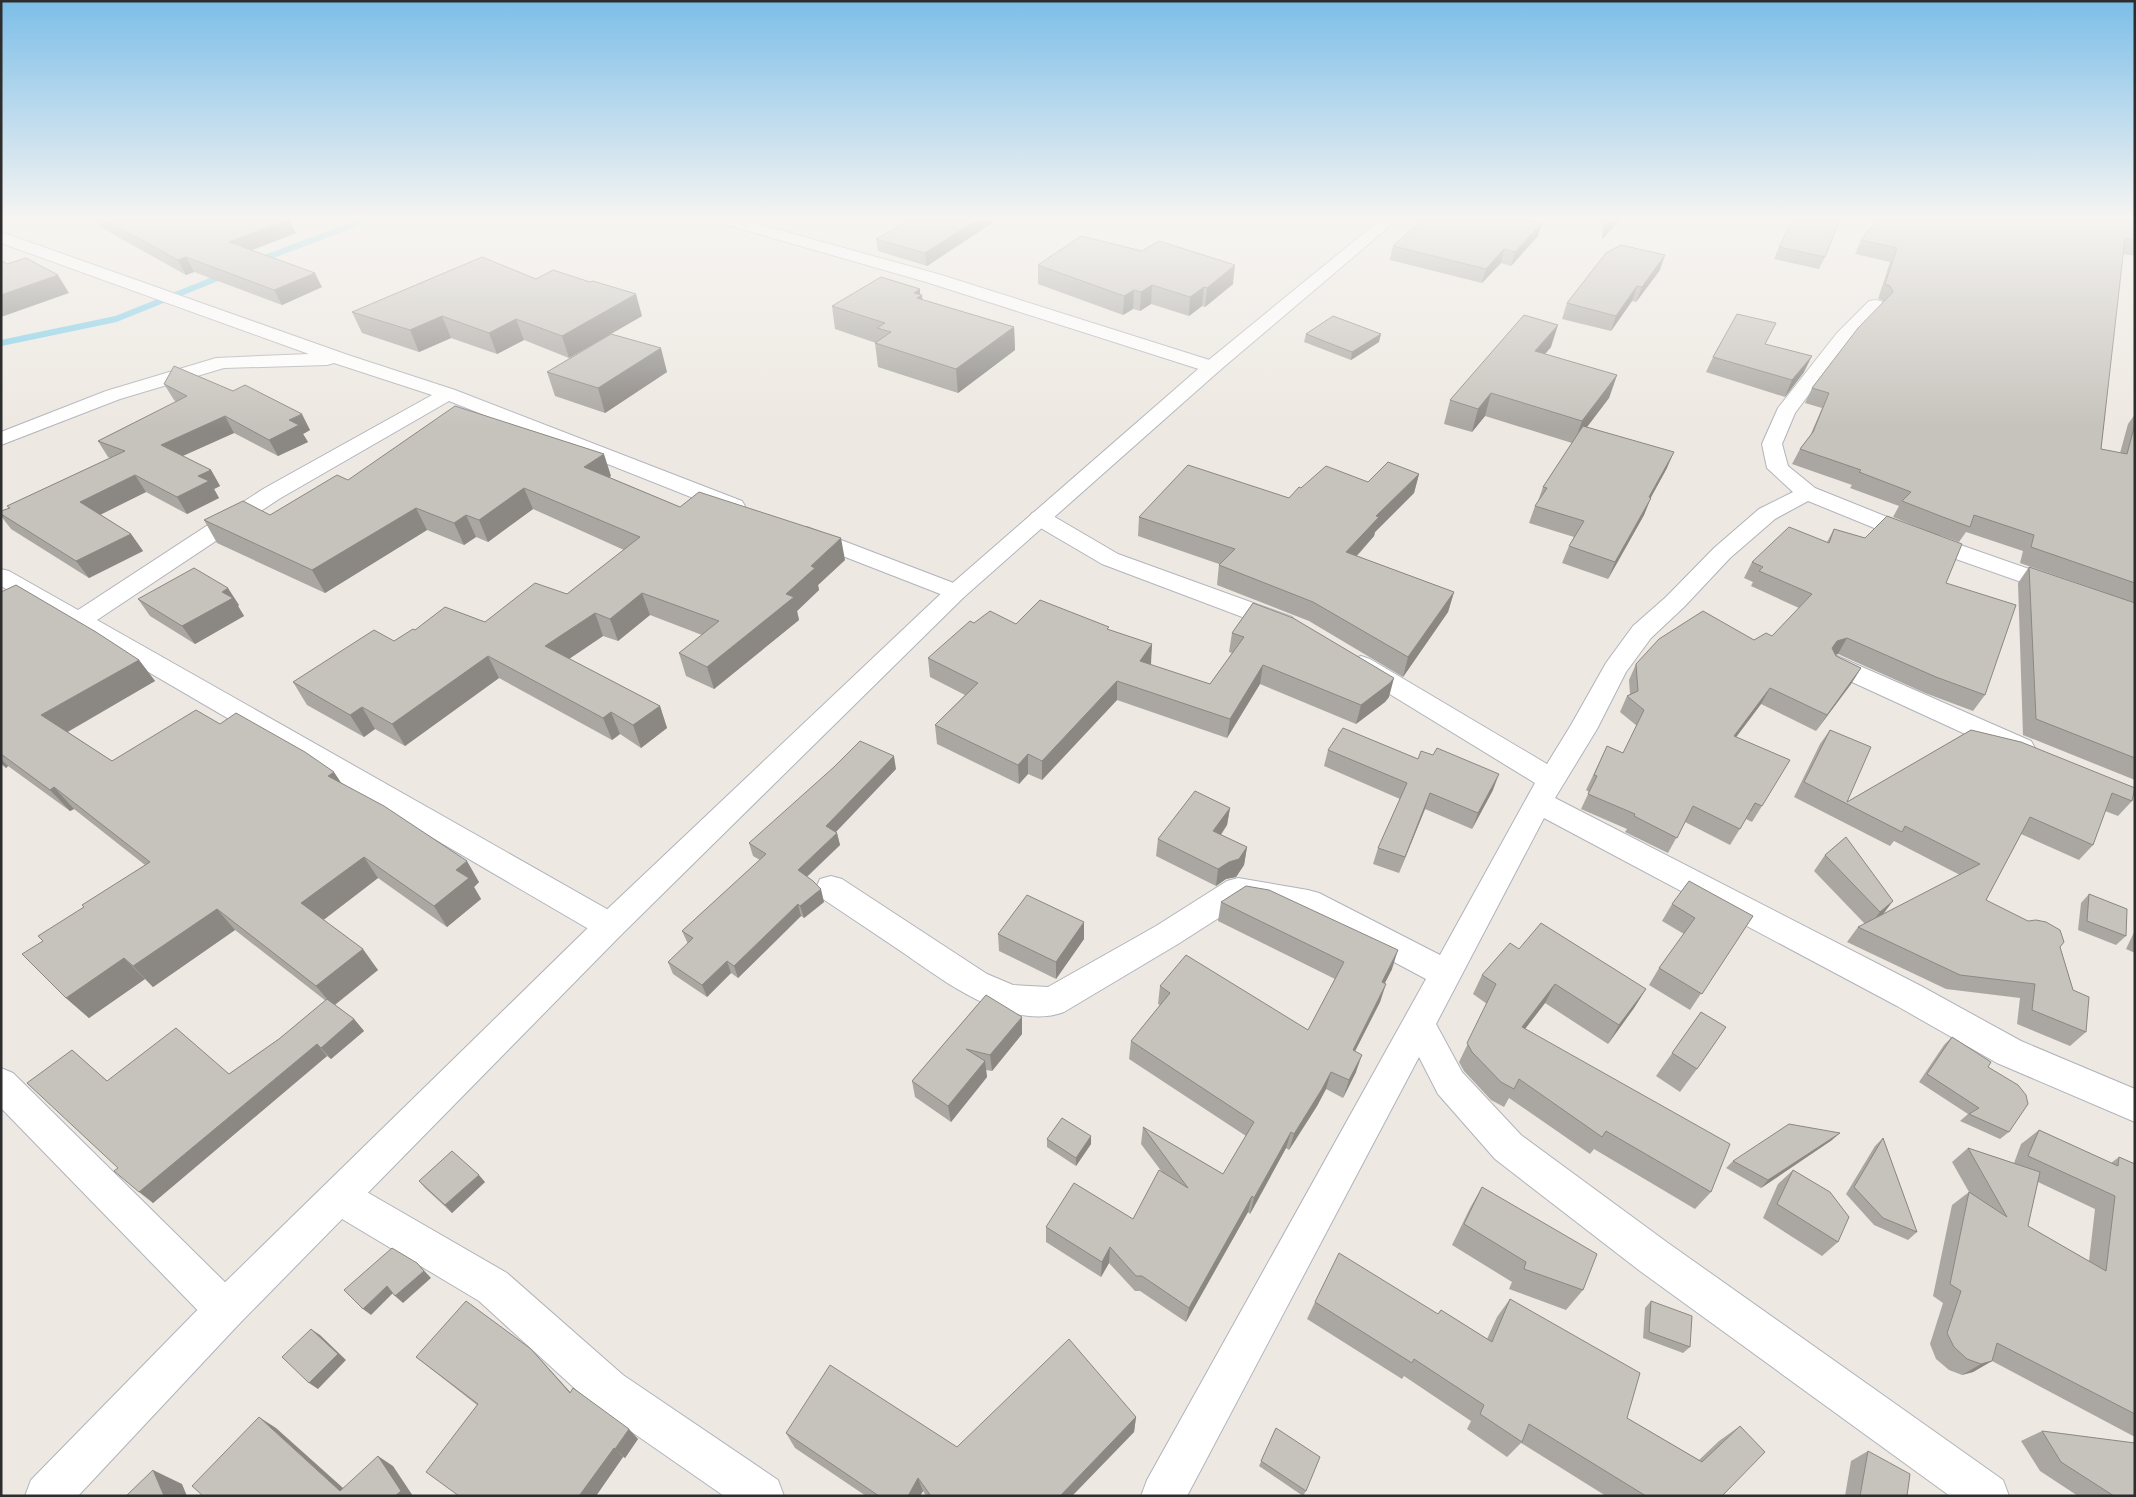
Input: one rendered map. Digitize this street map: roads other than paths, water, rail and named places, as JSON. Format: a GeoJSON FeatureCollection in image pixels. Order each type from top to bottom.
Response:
{"type":"FeatureCollection","features":[{"type":"Feature","properties":{"kind":"street"},"geometry":{"type":"LineString","coordinates":[[147,289],[340,359],[448,394],[752,513]]}},
{"type":"Feature","properties":{"kind":"street"},"geometry":{"type":"LineString","coordinates":[[966,289],[1212,367]]}},
{"type":"Feature","properties":{"kind":"street"},"geometry":{"type":"LineString","coordinates":[[47,1496],[225,1310],[610,926],[956,592],[1212,367],[1305,289]]}},
{"type":"Feature","properties":{"kind":"street"},"geometry":{"type":"LineString","coordinates":[[1875,305],[1843,337],[1785,412],[1772,444],[1778,468],[1807,492],[1924,540],[2080,595]]}},
{"type":"Feature","properties":{"kind":"street"},"geometry":{"type":"LineString","coordinates":[[1,439],[113,395],[223,362],[340,359]]}},
{"type":"Feature","properties":{"kind":"street"},"geometry":{"type":"LineString","coordinates":[[80,620],[271,494],[448,394]]}},
{"type":"Feature","properties":{"kind":"street"},"geometry":{"type":"LineString","coordinates":[[1163,1496],[1545,791],[1583,729],[1616,669],[1642,632],[1675,602],[1722,553],[1767,514],[1807,492]]}},
{"type":"Feature","properties":{"kind":"street"},"geometry":{"type":"LineString","coordinates":[[1040,518],[1110,559],[1299,629],[1307,634]]}},
{"type":"Feature","properties":{"kind":"street"},"geometry":{"type":"LineString","coordinates":[[790,527],[956,592]]}},
{"type":"Feature","properties":{"kind":"street"},"geometry":{"type":"LineString","coordinates":[[1,576],[610,926]]}},
{"type":"Feature","properties":{"kind":"street"},"geometry":{"type":"LineString","coordinates":[[1340,653],[1545,791],[2009,1052],[2135,1106]]}},
{"type":"Feature","properties":{"kind":"street"},"geometry":{"type":"LineString","coordinates":[[1837,665],[1994,738],[2040,755]]}},
{"type":"Feature","properties":{"kind":"street"},"geometry":{"type":"LineString","coordinates":[[832,888],[975,984],[1012,1000],[1052,1002],[1167,935],[1238,890],[1308,902],[1446,974]]}},
{"type":"Feature","properties":{"kind":"street"},"geometry":{"type":"LineString","coordinates":[[1419,1024],[1450,1083],[1508,1147],[1654,1258],[1988,1496]]}},
{"type":"Feature","properties":{"kind":"street"},"geometry":{"type":"LineString","coordinates":[[1,1084],[225,1310]]}},
{"type":"Feature","properties":{"kind":"street"},"geometry":{"type":"LineString","coordinates":[[340,1197],[494,1287],[608,1390],[762,1496]]}},
{"type":"Feature","properties":{"kind":"waterway"},"geometry":{"type":"LineString","coordinates":[[1,343],[116,319],[191,289]]}}]}
